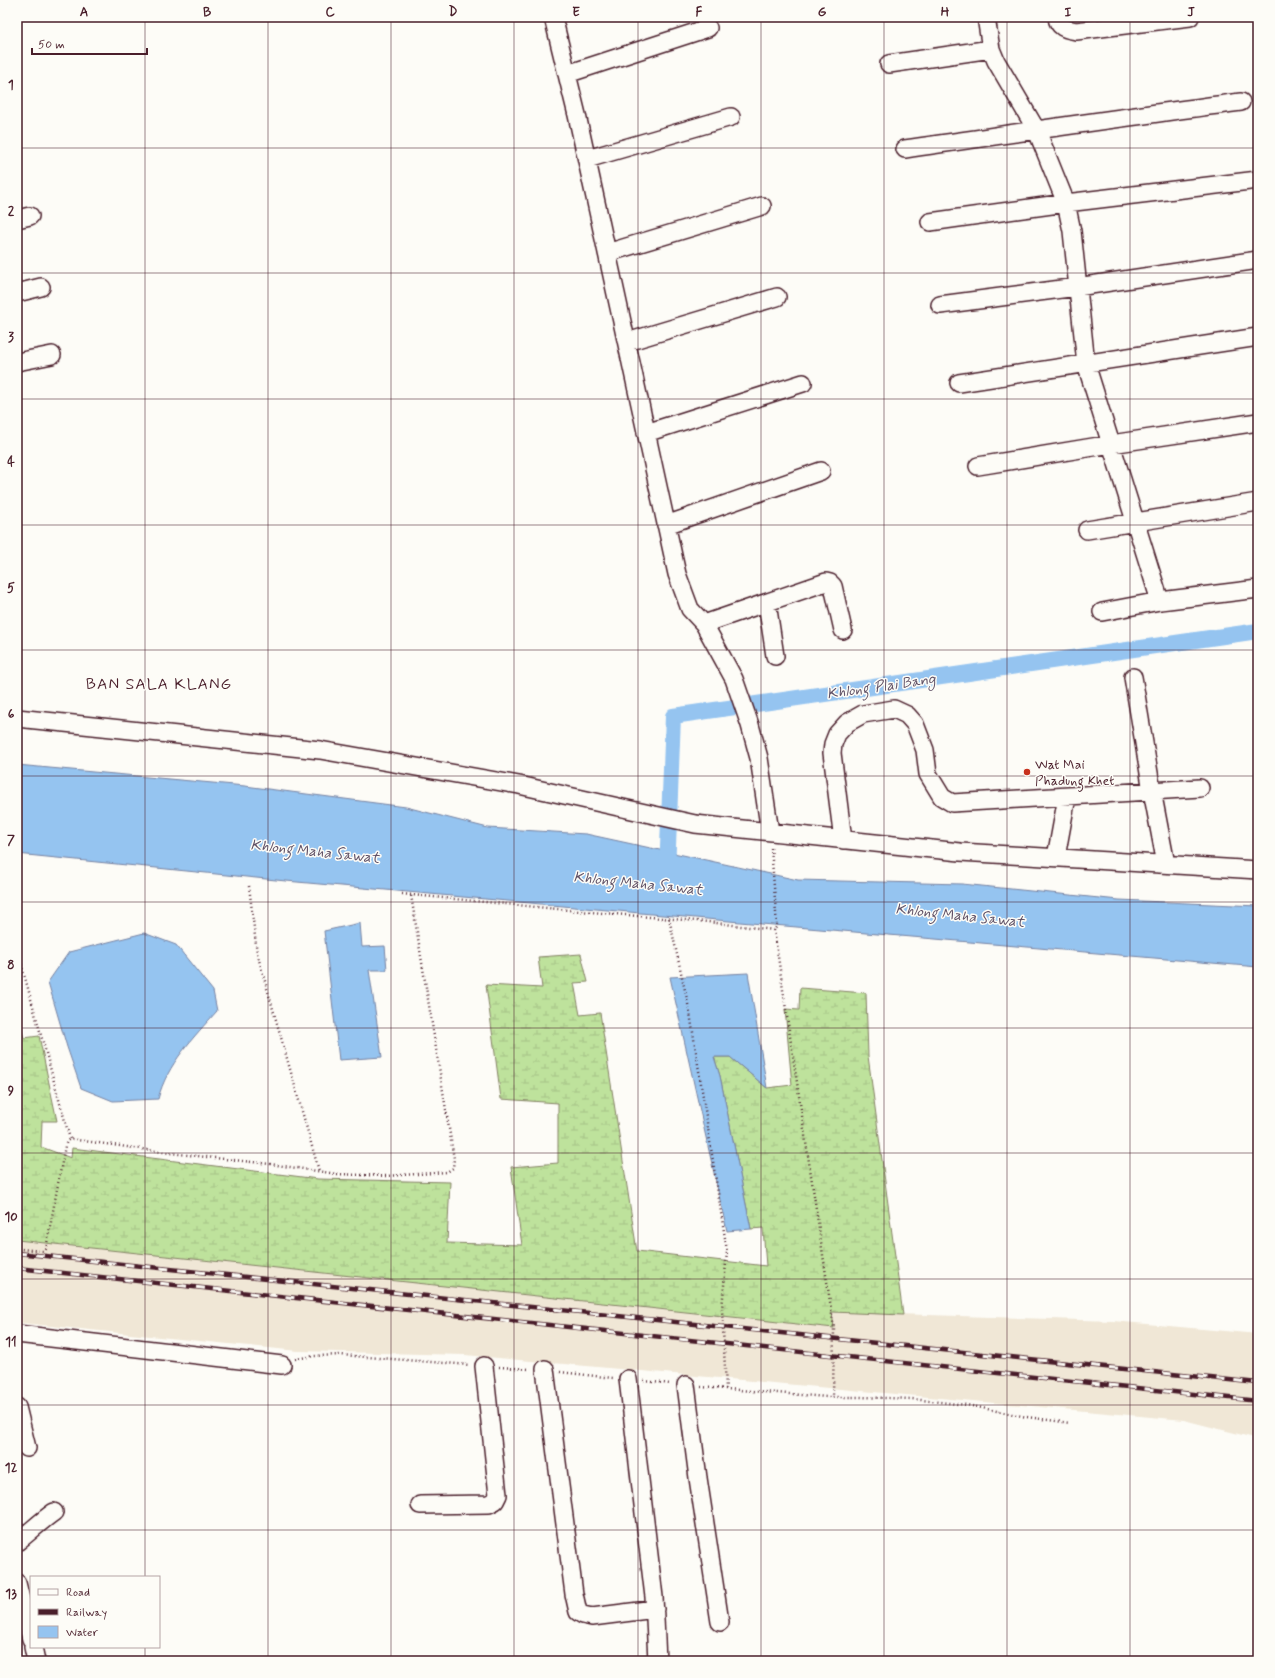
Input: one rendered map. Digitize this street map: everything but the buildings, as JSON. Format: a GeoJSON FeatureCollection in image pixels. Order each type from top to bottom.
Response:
{"type":"FeatureCollection","features":[{"type":"Feature","properties":{"kind":"street"},"geometry":{"type":"LineString","coordinates":[[553,17],[587,159],[676,574],[690,609],[704,624],[734,679],[750,725],[759,758],[770,832]]}},
{"type":"Feature","properties":{"kind":"street"},"geometry":{"type":"LineString","coordinates":[[986,17],[991,49],[1010,86],[1037,131],[1066,203],[1072,231],[1086,364],[1160,601]]}},
{"type":"Feature","properties":{"kind":"street"},"geometry":{"type":"LineString","coordinates":[[1057,17],[1057,21],[1063,28],[1076,31],[1190,17]]}},
{"type":"Feature","properties":{"kind":"street"},"geometry":{"type":"LineString","coordinates":[[567,74],[708,28]]}},
{"type":"Feature","properties":{"kind":"street"},"geometry":{"type":"LineString","coordinates":[[889,64],[991,49]]}},
{"type":"Feature","properties":{"kind":"street"},"geometry":{"type":"LineString","coordinates":[[905,149],[1037,131],[1126,116],[1241,102]]}},
{"type":"Feature","properties":{"kind":"street"},"geometry":{"type":"LineString","coordinates":[[587,159],[731,118]]}},
{"type":"Feature","properties":{"kind":"street"},"geometry":{"type":"LineString","coordinates":[[930,222],[1066,203],[1258,180]]}},
{"type":"Feature","properties":{"kind":"street"},"geometry":{"type":"LineString","coordinates":[[607,253],[762,206]]}},
{"type":"Feature","properties":{"kind":"street"},"geometry":{"type":"LineString","coordinates":[[940,305],[1077,287],[1258,260]]}},
{"type":"Feature","properties":{"kind":"street"},"geometry":{"type":"LineString","coordinates":[[17,292],[41,287]]}},
{"type":"Feature","properties":{"kind":"street"},"geometry":{"type":"LineString","coordinates":[[627,342],[777,298]]}},
{"type":"Feature","properties":{"kind":"street"},"geometry":{"type":"LineString","coordinates":[[959,383],[1258,337]]}},
{"type":"Feature","properties":{"kind":"street"},"geometry":{"type":"LineString","coordinates":[[17,362],[52,354]]}},
{"type":"Feature","properties":{"kind":"street"},"geometry":{"type":"LineString","coordinates":[[646,433],[803,383]]}},
{"type":"Feature","properties":{"kind":"street"},"geometry":{"type":"LineString","coordinates":[[978,466],[1258,422]]}},
{"type":"Feature","properties":{"kind":"street"},"geometry":{"type":"LineString","coordinates":[[666,524],[821,471]]}},
{"type":"Feature","properties":{"kind":"street"},"geometry":{"type":"LineString","coordinates":[[1087,530],[1258,502]]}},
{"type":"Feature","properties":{"kind":"street"},"geometry":{"type":"LineString","coordinates":[[704,624],[826,582],[833,586],[843,630]]}},
{"type":"Feature","properties":{"kind":"street"},"geometry":{"type":"LineString","coordinates":[[1102,612],[1160,601],[1258,589]]}},
{"type":"Feature","properties":{"kind":"street"},"geometry":{"type":"LineString","coordinates":[[767,603],[775,656]]}},
{"type":"Feature","properties":{"kind":"street"},"geometry":{"type":"LineString","coordinates":[[1133,677],[1152,792],[1166,864]]}},
{"type":"Feature","properties":{"kind":"street"},"geometry":{"type":"LineString","coordinates":[[843,840],[832,753],[833,744],[837,734],[847,723],[862,714],[894,709],[907,715],[915,724],[925,750],[928,774],[942,797],[952,802],[1067,797],[1200,788]]}},
{"type":"Feature","properties":{"kind":"street"},"geometry":{"type":"LineString","coordinates":[[17,718],[320,750],[519,786],[655,814],[695,824],[960,852],[1258,870]]}},
{"type":"Feature","properties":{"kind":"street"},"geometry":{"type":"LineString","coordinates":[[1056,857],[1067,797]]}},
{"type":"Feature","properties":{"kind":"street"},"geometry":{"type":"LineString","coordinates":[[17,1334],[282,1364]]}},
{"type":"Feature","properties":{"kind":"street"},"geometry":{"type":"LineString","coordinates":[[420,1505],[488,1504],[495,1501],[498,1495],[484,1366]]}},
{"type":"Feature","properties":{"kind":"street"},"geometry":{"type":"LineString","coordinates":[[545,1369],[574,1594],[578,1612],[582,1615],[592,1617],[655,1609]]}},
{"type":"Feature","properties":{"kind":"street"},"geometry":{"type":"LineString","coordinates":[[628,1379],[655,1609],[657,1661]]}},
{"type":"Feature","properties":{"kind":"street"},"geometry":{"type":"LineString","coordinates":[[686,1385],[698,1478],[720,1622]]}},
{"type":"Feature","properties":{"kind":"street"},"geometry":{"type":"LineString","coordinates":[[17,1407],[27,1448]]}},
{"type":"Feature","properties":{"kind":"street"},"geometry":{"type":"LineString","coordinates":[[17,1542],[36,1524],[54,1512]]}},
{"type":"Feature","properties":{"kind":"street"},"geometry":{"type":"LineString","coordinates":[[17,1583],[21,1616],[30,1637]]}},
{"type":"Feature","properties":{"kind":"street"},"geometry":{"type":"LineString","coordinates":[[33,1648],[36,1661]]}},
{"type":"Feature","properties":{"kind":"path"},"geometry":{"type":"LineString","coordinates":[[772,857],[777,926],[774,930],[834,1328],[833,1397]]}},
{"type":"Feature","properties":{"kind":"path"},"geometry":{"type":"LineString","coordinates":[[249,886],[257,953],[319,1171]]}},
{"type":"Feature","properties":{"kind":"path"},"geometry":{"type":"LineString","coordinates":[[402,894],[669,918],[774,930]]}},
{"type":"Feature","properties":{"kind":"path"},"geometry":{"type":"LineString","coordinates":[[70,1139],[270,1164],[337,1174],[387,1176],[447,1172],[454,1168],[454,1159],[411,895]]}},
{"type":"Feature","properties":{"kind":"path"},"geometry":{"type":"LineString","coordinates":[[669,918],[690,1013],[728,1251],[722,1309],[726,1389]]}},
{"type":"Feature","properties":{"kind":"path"},"geometry":{"type":"LineString","coordinates":[[17,949],[70,1139]]}},
{"type":"Feature","properties":{"kind":"path"},"geometry":{"type":"LineString","coordinates":[[17,1255],[21,1249],[43,1251],[46,1249],[65,1146],[67,1140],[70,1139]]}},
{"type":"Feature","properties":{"kind":"shaded area"},"geometry":{"type":"Polygon","coordinates":[[[17,1240],[833,1328],[832,1312],[1113,1321],[1258,1334],[1258,1439],[1184,1420],[465,1355],[298,1351],[21,1323],[17,1322],[17,1240]]]}},
{"type":"Feature","properties":{"kind":"green space"},"geometry":{"type":"Polygon","coordinates":[[[581,954],[588,982],[574,983],[580,1015],[600,1013],[637,1251],[766,1266],[763,1228],[751,1229],[720,1076],[714,1057],[730,1057],[767,1088],[792,1085],[785,1009],[799,1010],[800,988],[866,993],[868,1056],[903,1315],[832,1312],[834,1328],[17,1240],[17,1015],[24,1038],[39,1036],[57,1121],[42,1121],[41,1147],[71,1158],[72,1148],[318,1179],[450,1182],[447,1243],[522,1245],[511,1167],[558,1163],[558,1103],[501,1099],[486,985],[542,988],[538,957],[581,954]]]}},
{"type":"Feature","properties":{"kind":"water","name":"Khlong Maha Sawat"},"geometry":{"type":"Polygon","coordinates":[[[17,765],[245,786],[406,807],[488,828],[586,834],[798,880],[962,884],[1119,900],[1258,906],[1258,967],[286,881],[17,854],[17,765]]]}},
{"type":"Feature","properties":{"kind":"water"},"geometry":{"type":"Polygon","coordinates":[[[360,923],[362,947],[385,946],[387,970],[369,970],[382,1057],[339,1060],[324,931],[360,923]]]}},
{"type":"Feature","properties":{"kind":"water"},"geometry":{"type":"Polygon","coordinates":[[[144,933],[176,945],[213,991],[217,1011],[182,1052],[168,1074],[158,1099],[113,1101],[81,1088],[48,982],[69,952],[144,933]]]}},
{"type":"Feature","properties":{"kind":"water"},"geometry":{"type":"Polygon","coordinates":[[[748,973],[767,1088],[730,1057],[714,1057],[720,1076],[751,1229],[727,1231],[670,977],[748,973]]]}},
{"type":"Feature","properties":{"kind":"waterway","name":"Khlong Plai Bang"},"geometry":{"type":"LineString","coordinates":[[667,873],[673,716],[1258,631]]}},
{"type":"Feature","properties":{"kind":"railway"},"geometry":{"type":"LineString","coordinates":[[17,1253],[1258,1383]]}},
{"type":"Feature","properties":{"kind":"railway"},"geometry":{"type":"LineString","coordinates":[[17,1268],[1258,1401]]}},
{"type":"Feature","properties":{"kind":"place","name":"Wat Mai Phadung Khet"},"geometry":{"type":"Point","coordinates":[1027,772]}},
{"type":"Feature","properties":{"kind":"district","name":"BAN SALA KLANG"},"geometry":{"type":"Point","coordinates":[159,683]}}]}
